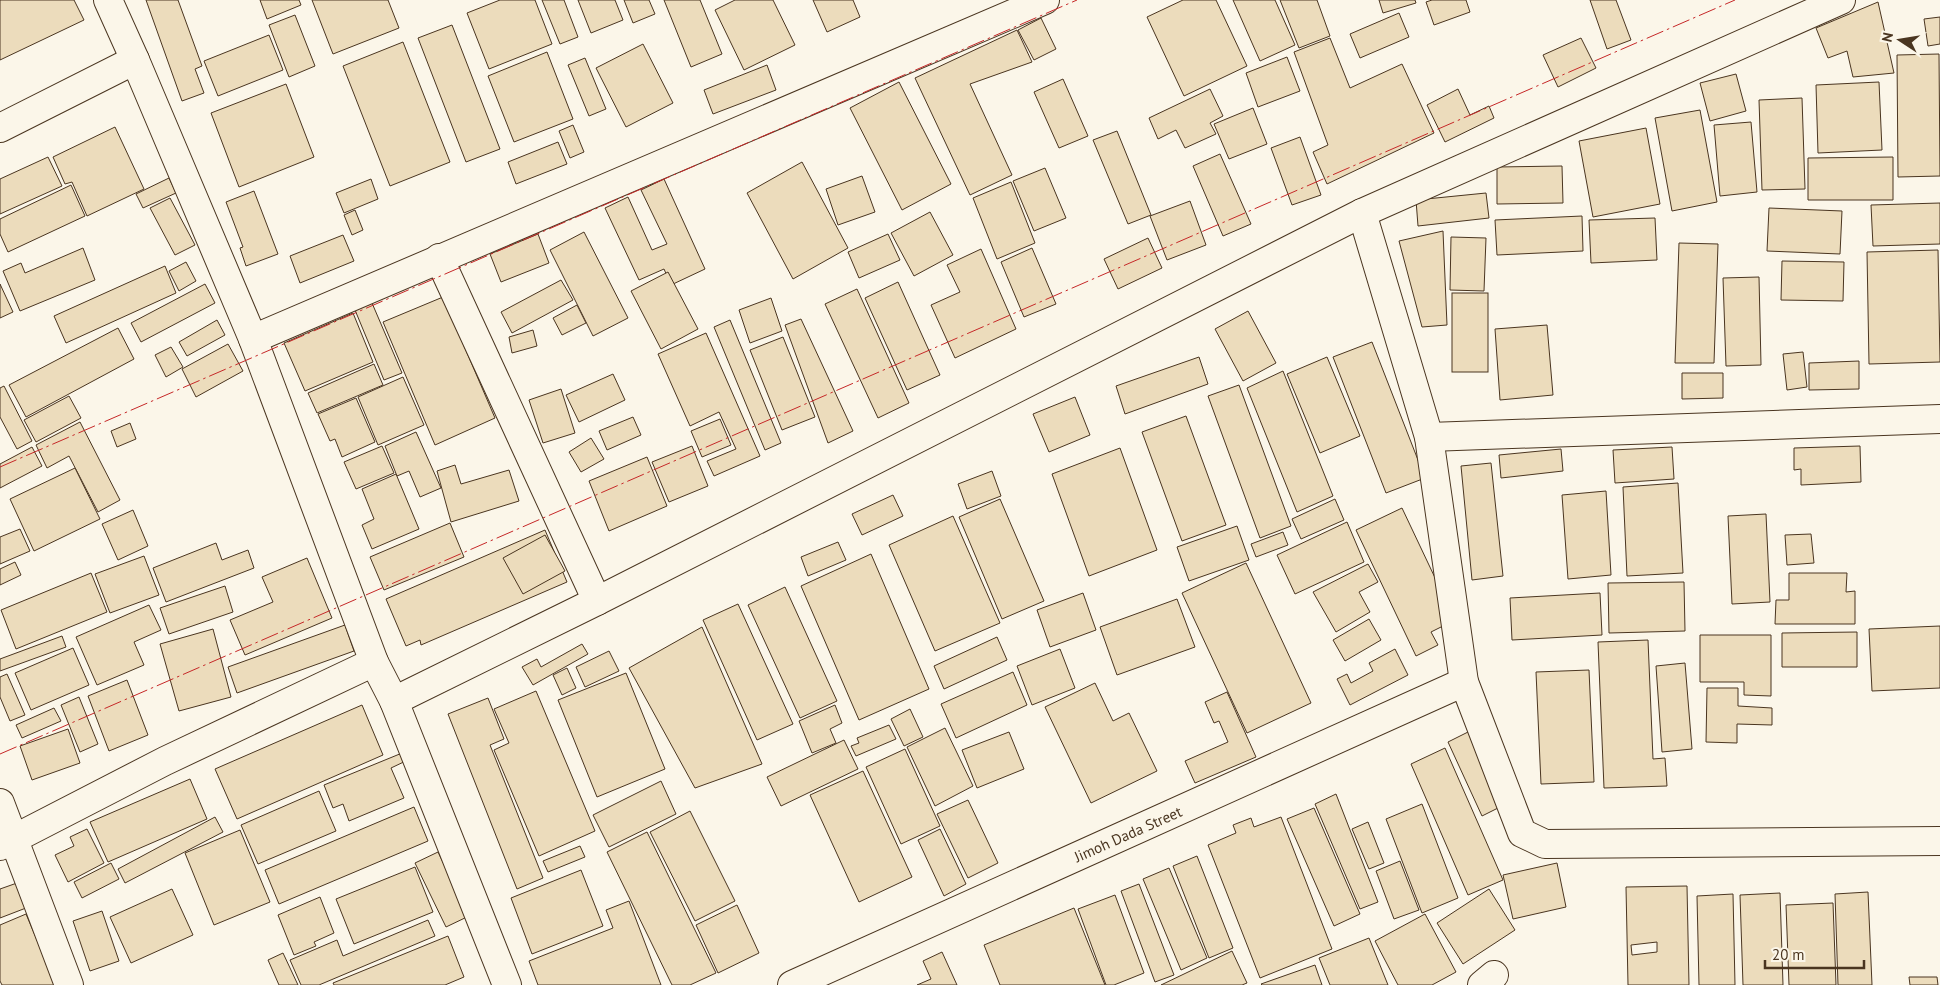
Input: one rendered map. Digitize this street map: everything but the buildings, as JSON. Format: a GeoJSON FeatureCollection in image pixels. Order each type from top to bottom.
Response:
{"type":"FeatureCollection","features":[{"type":"Feature","properties":{"kind":"street"},"geometry":{"type":"LineString","coordinates":[[108,0],[253,339],[374,662],[394,701],[507,985]]}},
{"type":"Feature","properties":{"kind":"street"},"geometry":{"type":"LineString","coordinates":[[253,339],[1044,0]]}},
{"type":"Feature","properties":{"kind":"street"},"geometry":{"type":"LineString","coordinates":[[394,701],[597,601],[1362,213],[1841,0]]}},
{"type":"Feature","properties":{"kind":"street"},"geometry":{"type":"LineString","coordinates":[[0,128],[135,60]]}},
{"type":"Feature","properties":{"kind":"street"},"geometry":{"type":"LineString","coordinates":[[1362,213],[1429,437],[1464,682],[1522,833],[1545,844],[1940,841]]}},
{"type":"Feature","properties":{"kind":"street"},"geometry":{"type":"LineString","coordinates":[[439,258],[597,601]]}},
{"type":"Feature","properties":{"kind":"street"},"geometry":{"type":"LineString","coordinates":[[1429,437],[1940,419]]}},
{"type":"Feature","properties":{"kind":"street"},"geometry":{"type":"LineString","coordinates":[[7,842],[165,761],[374,662]]}},
{"type":"Feature","properties":{"kind":"street","name":"Jimoh Dada Street"},"geometry":{"type":"LineString","coordinates":[[792,985],[1464,682]]}},
{"type":"Feature","properties":{"kind":"street"},"geometry":{"type":"LineString","coordinates":[[0,802],[7,842],[69,985]]}},
{"type":"Feature","properties":{"kind":"power"},"geometry":{"type":"LineString","coordinates":[[0,467],[1077,0]]}},
{"type":"Feature","properties":{"kind":"power"},"geometry":{"type":"LineString","coordinates":[[0,754],[1735,0]]}}]}
